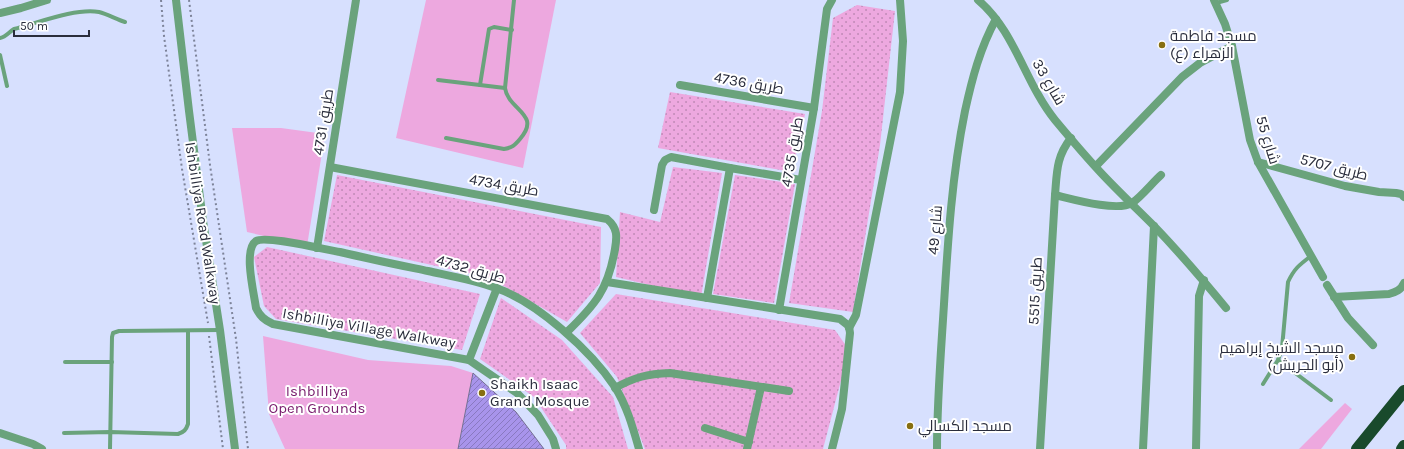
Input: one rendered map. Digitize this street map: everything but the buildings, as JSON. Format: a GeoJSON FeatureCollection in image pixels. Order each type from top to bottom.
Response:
{"type":"FeatureCollection","features":[{"type":"Feature","properties":{"kind":"highway"},"geometry":{"type":"LineString","coordinates":[[1357,449],[1404,391]]}},
{"type":"Feature","properties":{"kind":"street"},"geometry":{"type":"LineString","coordinates":[[0,13],[47,0]]}},
{"type":"Feature","properties":{"kind":"street"},"geometry":{"type":"LineString","coordinates":[[177,0],[196,166],[220,330],[235,449]]}},
{"type":"Feature","properties":{"kind":"street","name":"طريق 4731"},"geometry":{"type":"LineString","coordinates":[[317,248],[356,0]]}},
{"type":"Feature","properties":{"kind":"street","name":"طريق 4735"},"geometry":{"type":"LineString","coordinates":[[779,310],[814,108],[827,9],[832,0]]}},
{"type":"Feature","properties":{"kind":"street"},"geometry":{"type":"LineString","coordinates":[[849,328],[856,315],[900,92],[903,41],[900,0]]}},
{"type":"Feature","properties":{"kind":"street","name":"شارع 33"},"geometry":{"type":"LineString","coordinates":[[978,0],[988,4],[1012,43],[1047,109],[1102,174],[1154,226],[1204,280],[1226,308]]}},
{"type":"Feature","properties":{"kind":"street","name":"شارع 55"},"geometry":{"type":"LineString","coordinates":[[1215,1],[1225,24],[1232,46],[1250,140],[1258,162],[1334,297],[1348,318],[1373,345]]}},
{"type":"Feature","properties":{"kind":"street","name":"شارع 49"},"geometry":{"type":"LineString","coordinates":[[936,449],[948,240],[953,180],[969,94],[983,46],[996,19]]}},
{"type":"Feature","properties":{"kind":"street"},"geometry":{"type":"LineString","coordinates":[[1096,166],[1182,77],[1200,63],[1232,46]]}},
{"type":"Feature","properties":{"kind":"street","name":"طريق 4736"},"geometry":{"type":"LineString","coordinates":[[680,85],[814,108]]}},
{"type":"Feature","properties":{"kind":"street","name":"طريق 5515"},"geometry":{"type":"LineString","coordinates":[[1040,449],[1055,195],[1059,157],[1071,138]]}},
{"type":"Feature","properties":{"kind":"street"},"geometry":{"type":"LineString","coordinates":[[654,210],[662,165],[665,160],[671,157],[801,180]]}},
{"type":"Feature","properties":{"kind":"street","name":"طريق 5707"},"geometry":{"type":"LineString","coordinates":[[1258,162],[1345,186],[1396,193],[1401,194],[1404,197]]}},
{"type":"Feature","properties":{"kind":"street","name":"طريق 4734"},"geometry":{"type":"LineString","coordinates":[[330,167],[607,219],[616,230],[617,237],[607,282],[594,304],[567,332]]}},
{"type":"Feature","properties":{"kind":"street"},"geometry":{"type":"LineString","coordinates":[[707,298],[730,168]]}},
{"type":"Feature","properties":{"kind":"street"},"geometry":{"type":"LineString","coordinates":[[1055,195],[1111,206],[1120,206],[1131,203],[1161,175]]}},
{"type":"Feature","properties":{"kind":"street"},"geometry":{"type":"LineString","coordinates":[[1143,449],[1154,226]]}},
{"type":"Feature","properties":{"kind":"street","name":"طريق 4732"},"geometry":{"type":"LineString","coordinates":[[267,239],[470,280],[497,288],[538,311],[567,332],[615,388],[624,404],[639,449]]}},
{"type":"Feature","properties":{"kind":"street","name":"Ishbilliya Village Walkway"},"geometry":{"type":"LineString","coordinates":[[267,239],[257,241],[251,248],[249,258],[256,308],[266,321],[273,324],[469,360],[517,393],[538,415],[553,439],[556,449]]}},
{"type":"Feature","properties":{"kind":"street"},"geometry":{"type":"LineString","coordinates":[[1196,449],[1199,296],[1204,280]]}},
{"type":"Feature","properties":{"kind":"street"},"geometry":{"type":"LineString","coordinates":[[607,282],[840,319],[849,328],[850,333],[842,409],[832,449]]}},
{"type":"Feature","properties":{"kind":"street"},"geometry":{"type":"LineString","coordinates":[[1334,297],[1389,294],[1397,292],[1404,283]]}},
{"type":"Feature","properties":{"kind":"street","name":"Ishbilliya Village Walkway"},"geometry":{"type":"LineString","coordinates":[[469,360],[497,288]]}},
{"type":"Feature","properties":{"kind":"street"},"geometry":{"type":"LineString","coordinates":[[615,388],[632,379],[650,374],[670,373],[789,391]]}},
{"type":"Feature","properties":{"kind":"street"},"geometry":{"type":"LineString","coordinates":[[705,428],[748,445],[761,386]]}},
{"type":"Feature","properties":{"kind":"street"},"geometry":{"type":"LineString","coordinates":[[0,433],[33,444],[42,449]]}},
{"type":"Feature","properties":{"kind":"lane"},"geometry":{"type":"LineString","coordinates":[[446,138],[504,149],[515,145],[527,129],[527,121],[523,114],[510,100],[505,88],[514,0]]}},
{"type":"Feature","properties":{"kind":"lane"},"geometry":{"type":"LineString","coordinates":[[1215,1],[1227,0]]}},
{"type":"Feature","properties":{"kind":"lane"},"geometry":{"type":"LineString","coordinates":[[0,38],[5,37],[14,30],[76,12],[89,11],[101,13],[125,22]]}},
{"type":"Feature","properties":{"kind":"lane"},"geometry":{"type":"LineString","coordinates":[[480,85],[489,29],[494,27],[512,30]]}},
{"type":"Feature","properties":{"kind":"lane"},"geometry":{"type":"LineString","coordinates":[[0,55],[7,86]]}},
{"type":"Feature","properties":{"kind":"lane"},"geometry":{"type":"LineString","coordinates":[[438,80],[505,88]]}},
{"type":"Feature","properties":{"kind":"lane"},"geometry":{"type":"LineString","coordinates":[[1263,384],[1278,360],[1282,348],[1288,282],[1297,266],[1311,256]]}},
{"type":"Feature","properties":{"kind":"lane"},"geometry":{"type":"LineString","coordinates":[[64,433],[110,432],[178,434],[183,432],[188,424],[188,330]]}},
{"type":"Feature","properties":{"kind":"lane"},"geometry":{"type":"LineString","coordinates":[[110,449],[112,335],[117,331],[220,330]]}},
{"type":"Feature","properties":{"kind":"lane"},"geometry":{"type":"LineString","coordinates":[[1278,360],[1331,400]]}},
{"type":"Feature","properties":{"kind":"lane"},"geometry":{"type":"LineString","coordinates":[[65,362],[112,362]]}},
{"type":"Feature","properties":{"kind":"path","name":"Ishbilliya Road Walkway"},"geometry":{"type":"LineString","coordinates":[[161,0],[164,36],[182,168],[209,330],[223,449]]}},
{"type":"Feature","properties":{"kind":"path","name":"Ishbilliya Road Walkway"},"geometry":{"type":"LineString","coordinates":[[189,0],[210,165],[236,339],[248,449]]}},
{"type":"Feature","properties":{"kind":"green space"},"geometry":{"type":"Polygon","coordinates":[[[426,0],[556,0],[523,168],[396,138],[426,0]]]}},
{"type":"Feature","properties":{"kind":"green space"},"geometry":{"type":"Polygon","coordinates":[[[857,5],[895,11],[880,145],[853,312],[789,303],[822,111],[833,18],[857,5]]]}},
{"type":"Feature","properties":{"kind":"green space"},"geometry":{"type":"Polygon","coordinates":[[[670,92],[805,114],[792,172],[658,148],[670,92]]]}},
{"type":"Feature","properties":{"kind":"green space"},"geometry":{"type":"Polygon","coordinates":[[[232,128],[281,128],[325,134],[307,246],[247,232],[232,128]]]}},
{"type":"Feature","properties":{"kind":"green space"},"geometry":{"type":"Polygon","coordinates":[[[673,167],[722,173],[701,297],[616,277],[620,212],[660,222],[673,167]]]}},
{"type":"Feature","properties":{"kind":"green space"},"geometry":{"type":"Polygon","coordinates":[[[337,175],[601,227],[600,283],[567,322],[490,278],[324,241],[337,175]]]}},
{"type":"Feature","properties":{"kind":"green space"},"geometry":{"type":"Polygon","coordinates":[[[735,175],[795,184],[774,303],[713,294],[735,175]]]}},
{"type":"Feature","properties":{"kind":"green space"},"geometry":{"type":"Polygon","coordinates":[[[267,247],[480,294],[462,350],[276,319],[264,306],[254,257],[267,247]]]}},
{"type":"Feature","properties":{"kind":"green space"},"geometry":{"type":"Polygon","coordinates":[[[616,294],[835,330],[849,350],[823,449],[645,449],[617,377],[580,333],[616,294]]]}},
{"type":"Feature","properties":{"kind":"green space"},"geometry":{"type":"Polygon","coordinates":[[[501,298],[562,340],[613,397],[628,449],[566,449],[566,445],[534,397],[480,359],[501,298]]]}},
{"type":"Feature","properties":{"kind":"green space","name":"Ishbilliya Open Grounds"},"geometry":{"type":"Polygon","coordinates":[[[263,336],[368,360],[451,366],[473,373],[458,449],[285,449],[269,414],[263,336]]]}},
{"type":"Feature","properties":{"kind":"green space"},"geometry":{"type":"Polygon","coordinates":[[[1345,403],[1352,409],[1321,449],[1299,449],[1345,403]]]}},
{"type":"Feature","properties":{"kind":"place","name":"مسجد فاطمة الزهراء (ع)"},"geometry":{"type":"Point","coordinates":[1162,45]}},
{"type":"Feature","properties":{"kind":"place","name":"مسجد الشيخ إبراهيم (أبو الجريش)"},"geometry":{"type":"Point","coordinates":[1352,357]}},
{"type":"Feature","properties":{"kind":"place","name":"Shaikh Isaac Grand Mosque"},"geometry":{"type":"Point","coordinates":[482,393]}},
{"type":"Feature","properties":{"kind":"place","name":"مسجد الكسالي"},"geometry":{"type":"Point","coordinates":[910,426]}}]}
